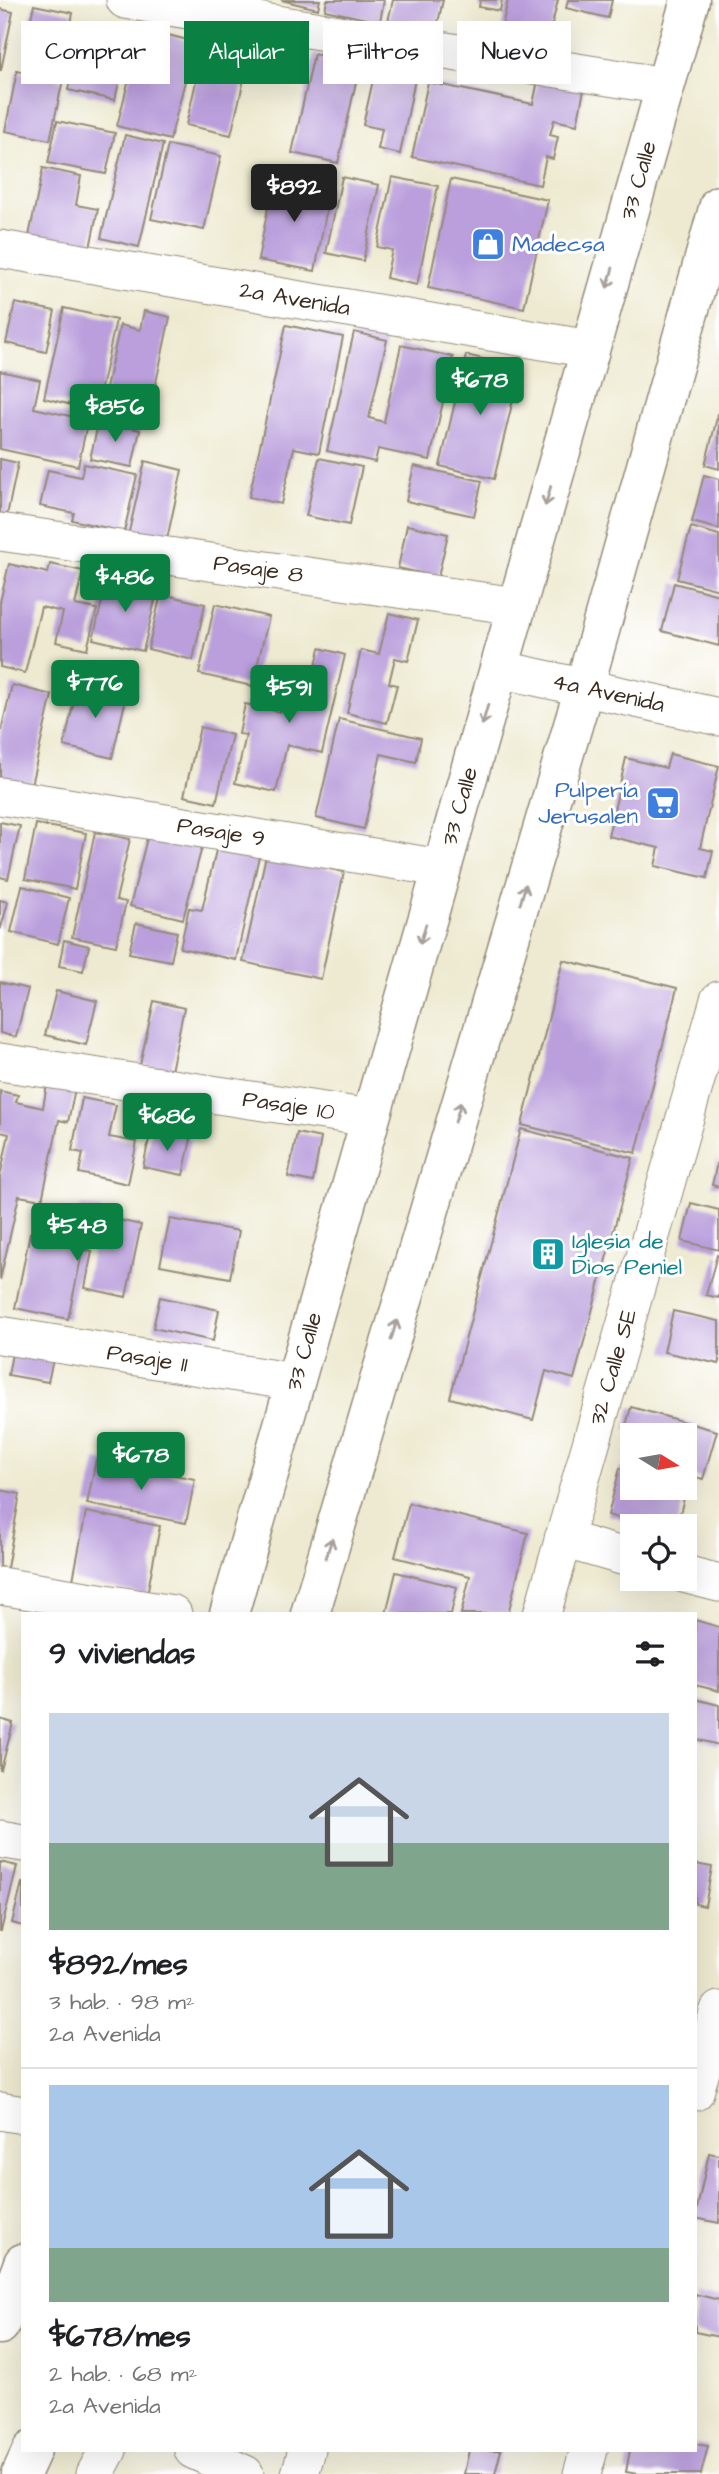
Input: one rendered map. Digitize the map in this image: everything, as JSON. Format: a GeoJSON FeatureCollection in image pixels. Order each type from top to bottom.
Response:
{"type":"FeatureCollection","features":[{"type":"Feature","properties":{"kind":"main road","name":"33 Calle"},"geometry":{"type":"LineString","coordinates":[[230,1612],[690,0]]}},
{"type":"Feature","properties":{"kind":"main road"},"geometry":{"type":"LineString","coordinates":[[311,1612],[584,688],[719,205]]}},
{"type":"Feature","properties":{"kind":"main road"},"geometry":{"type":"LineString","coordinates":[[0,2325],[21,2268]]}},
{"type":"Feature","properties":{"kind":"main road"},"geometry":{"type":"LineString","coordinates":[[21,2474],[31,2452]]}},
{"type":"Feature","properties":{"kind":"street"},"geometry":{"type":"LineString","coordinates":[[125,0],[665,86]]}},
{"type":"Feature","properties":{"kind":"street","name":"2a Avenida"},"geometry":{"type":"LineString","coordinates":[[0,249],[590,349]]}},
{"type":"Feature","properties":{"kind":"street","name":"Pasaje 8"},"geometry":{"type":"LineString","coordinates":[[0,532],[517,606]]}},
{"type":"Feature","properties":{"kind":"street","name":"4a Avenida"},"geometry":{"type":"LineString","coordinates":[[499,669],[719,717]]}},
{"type":"Feature","properties":{"kind":"street","name":"Pasaje 9"},"geometry":{"type":"LineString","coordinates":[[0,796],[441,868]]}},
{"type":"Feature","properties":{"kind":"street","name":"32 Calle SE"},"geometry":{"type":"LineString","coordinates":[[543,1612],[719,1000]]}},
{"type":"Feature","properties":{"kind":"street","name":"Pasaje 10"},"geometry":{"type":"LineString","coordinates":[[0,1062],[370,1118]]}},
{"type":"Feature","properties":{"kind":"street","name":"Pasaje 11"},"geometry":{"type":"LineString","coordinates":[[0,1335],[294,1382]]}},
{"type":"Feature","properties":{"kind":"street"},"geometry":{"type":"LineString","coordinates":[[563,1539],[620,1556]]}},
{"type":"Feature","properties":{"kind":"street"},"geometry":{"type":"LineString","coordinates":[[697,1577],[719,1583]]}},
{"type":"Feature","properties":{"kind":"street"},"geometry":{"type":"LineString","coordinates":[[0,1586],[161,1612]]}},
{"type":"Feature","properties":{"kind":"street"},"geometry":{"type":"LineString","coordinates":[[0,1839],[21,1843]]}},
{"type":"Feature","properties":{"kind":"street"},"geometry":{"type":"LineString","coordinates":[[697,2085],[719,2010]]}},
{"type":"Feature","properties":{"kind":"street"},"geometry":{"type":"LineString","coordinates":[[0,2111],[21,2115]]}},
{"type":"Feature","properties":{"kind":"street"},"geometry":{"type":"LineString","coordinates":[[95,2474],[107,2452]]}},
{"type":"Feature","properties":{"kind":"street"},"geometry":{"type":"LineString","coordinates":[[196,2452],[245,2474]]}},
{"type":"Feature","properties":{"kind":"street"},"geometry":{"type":"LineString","coordinates":[[300,2474],[306,2452]]}},
{"type":"Feature","properties":{"kind":"street"},"geometry":{"type":"LineString","coordinates":[[582,2474],[588,2452]]}},
{"type":"Feature","properties":{"kind":"building"},"geometry":{"type":"Polygon","coordinates":[[[281,0],[320,0],[318,9],[281,0]]]}},
{"type":"Feature","properties":{"kind":"building"},"geometry":{"type":"Polygon","coordinates":[[[327,0],[384,0],[380,21],[325,10],[327,0]]]}},
{"type":"Feature","properties":{"kind":"building"},"geometry":{"type":"Polygon","coordinates":[[[393,0],[443,0],[438,21],[388,21],[393,0]]]}},
{"type":"Feature","properties":{"kind":"building"},"geometry":{"type":"Polygon","coordinates":[[[480,0],[502,0],[500,11],[479,7],[480,0]]]}},
{"type":"Feature","properties":{"kind":"building"},"geometry":{"type":"Polygon","coordinates":[[[508,0],[558,0],[553,21],[503,21],[508,0]]]}},
{"type":"Feature","properties":{"kind":"building"},"geometry":{"type":"Polygon","coordinates":[[[568,0],[612,0],[608,18],[566,8],[568,0]]]}},
{"type":"Feature","properties":{"kind":"building"},"geometry":{"type":"Polygon","coordinates":[[[34,5],[73,13],[71,21],[30,21],[34,5]]]}},
{"type":"Feature","properties":{"kind":"building"},"geometry":{"type":"Polygon","coordinates":[[[0,9],[13,12],[1,70],[0,70],[0,9]]]}},
{"type":"Feature","properties":{"kind":"building"},"geometry":{"type":"Polygon","coordinates":[[[170,35],[184,39],[184,84],[170,140],[117,126],[128,84],[170,84],[170,35]]]}},
{"type":"Feature","properties":{"kind":"building"},"geometry":{"type":"Polygon","coordinates":[[[314,54],[323,56],[323,84],[356,84],[338,163],[292,153],[314,54]]]}},
{"type":"Feature","properties":{"kind":"building"},"geometry":{"type":"Polygon","coordinates":[[[17,71],[21,72],[21,84],[62,84],[50,140],[5,131],[17,71]]]}},
{"type":"Feature","properties":{"kind":"building"},"geometry":{"type":"Polygon","coordinates":[[[571,82],[585,85],[577,125],[554,120],[550,135],[558,137],[553,159],[546,157],[540,185],[412,157],[428,84],[533,104],[537,84],[571,82]]]}},
{"type":"Feature","properties":{"kind":"building"},"geometry":{"type":"Polygon","coordinates":[[[69,84],[119,84],[115,100],[68,90],[69,84]]]}},
{"type":"Feature","properties":{"kind":"building"},"geometry":{"type":"Polygon","coordinates":[[[195,84],[243,84],[231,135],[186,125],[195,84]]]}},
{"type":"Feature","properties":{"kind":"building"},"geometry":{"type":"Polygon","coordinates":[[[372,84],[414,84],[400,154],[378,149],[382,129],[363,125],[372,84]]]}},
{"type":"Feature","properties":{"kind":"building"},"geometry":{"type":"Polygon","coordinates":[[[57,121],[115,133],[106,174],[48,163],[57,121]]]}},
{"type":"Feature","properties":{"kind":"building"},"geometry":{"type":"Polygon","coordinates":[[[125,135],[163,144],[139,247],[101,238],[125,135]]]}},
{"type":"Feature","properties":{"kind":"building"},"geometry":{"type":"Polygon","coordinates":[[[168,145],[221,156],[204,230],[151,219],[168,145]]]}},
{"type":"Feature","properties":{"kind":"building"},"geometry":{"type":"Polygon","coordinates":[[[43,168],[81,176],[76,205],[98,209],[90,248],[29,236],[43,168]]]}},
{"type":"Feature","properties":{"kind":"building"},"geometry":{"type":"Polygon","coordinates":[[[274,176],[331,187],[315,271],[258,260],[274,176]]]}},
{"type":"Feature","properties":{"kind":"building"},"geometry":{"type":"Polygon","coordinates":[[[342,177],[379,185],[363,261],[326,253],[342,177]]]}},
{"type":"Feature","properties":{"kind":"building"},"geometry":{"type":"Polygon","coordinates":[[[392,177],[438,186],[417,285],[386,278],[392,250],[377,247],[392,177]]]}},
{"type":"Feature","properties":{"kind":"building","name":"Madecsa"},"geometry":{"type":"Polygon","coordinates":[[[451,179],[548,200],[524,308],[428,288],[451,179]]]}},
{"type":"Feature","properties":{"kind":"building"},"geometry":{"type":"Polygon","coordinates":[[[15,303],[55,311],[46,352],[6,343],[15,303]]]}},
{"type":"Feature","properties":{"kind":"building"},"geometry":{"type":"Polygon","coordinates":[[[64,308],[116,320],[96,411],[44,398],[64,308]]]}},
{"type":"Feature","properties":{"kind":"building"},"geometry":{"type":"Polygon","coordinates":[[[144,311],[170,317],[147,425],[100,415],[120,325],[140,330],[144,311]]]}},
{"type":"Feature","properties":{"kind":"building"},"geometry":{"type":"Polygon","coordinates":[[[286,325],[343,337],[319,453],[294,448],[281,504],[249,497],[286,325]]]}},
{"type":"Feature","properties":{"kind":"building"},"geometry":{"type":"Polygon","coordinates":[[[354,332],[387,340],[369,418],[384,422],[401,345],[453,357],[430,460],[378,449],[375,462],[327,451],[354,332]]]}},
{"type":"Feature","properties":{"kind":"building"},"geometry":{"type":"Polygon","coordinates":[[[466,355],[496,362],[495,368],[524,375],[518,402],[513,400],[494,479],[440,466],[466,355]]]}},
{"type":"Feature","properties":{"kind":"building"},"geometry":{"type":"Polygon","coordinates":[[[0,371],[40,380],[34,408],[88,420],[78,466],[0,449],[0,371]]]}},
{"type":"Feature","properties":{"kind":"building"},"geometry":{"type":"Polygon","coordinates":[[[719,414],[719,469],[705,465],[719,414]]]}},
{"type":"Feature","properties":{"kind":"building"},"geometry":{"type":"Polygon","coordinates":[[[99,420],[140,430],[132,467],[90,459],[99,420]]]}},
{"type":"Feature","properties":{"kind":"building"},"geometry":{"type":"Polygon","coordinates":[[[319,458],[362,467],[349,525],[306,516],[319,458]]]}},
{"type":"Feature","properties":{"kind":"building"},"geometry":{"type":"Polygon","coordinates":[[[0,459],[18,463],[6,520],[0,518],[0,459]]]}},
{"type":"Feature","properties":{"kind":"building"},"geometry":{"type":"Polygon","coordinates":[[[145,461],[182,470],[166,544],[128,536],[145,461]]]}},
{"type":"Feature","properties":{"kind":"building"},"geometry":{"type":"Polygon","coordinates":[[[84,464],[137,475],[124,532],[72,520],[74,513],[40,506],[48,470],[81,477],[84,464]]]}},
{"type":"Feature","properties":{"kind":"building"},"geometry":{"type":"Polygon","coordinates":[[[414,466],[482,481],[474,516],[406,501],[414,466]]]}},
{"type":"Feature","properties":{"kind":"building"},"geometry":{"type":"Polygon","coordinates":[[[704,475],[719,479],[719,529],[692,522],[704,475]]]}},
{"type":"Feature","properties":{"kind":"building"},"geometry":{"type":"Polygon","coordinates":[[[407,525],[448,534],[438,577],[398,568],[407,525]]]}},
{"type":"Feature","properties":{"kind":"building"},"geometry":{"type":"Polygon","coordinates":[[[691,527],[719,535],[719,590],[677,579],[691,527]]]}},
{"type":"Feature","properties":{"kind":"building"},"geometry":{"type":"Polygon","coordinates":[[[9,564],[48,573],[50,564],[83,571],[75,605],[97,609],[87,649],[56,642],[63,612],[41,607],[25,673],[0,667],[0,602],[9,564]]]}},
{"type":"Feature","properties":{"kind":"building"},"geometry":{"type":"Polygon","coordinates":[[[108,576],[158,588],[143,651],[93,639],[108,576]]]}},
{"type":"Feature","properties":{"kind":"building"},"geometry":{"type":"Polygon","coordinates":[[[674,583],[719,595],[719,646],[662,631],[674,583]]]}},
{"type":"Feature","properties":{"kind":"building"},"geometry":{"type":"Polygon","coordinates":[[[161,594],[205,604],[193,660],[148,649],[161,594]]]}},
{"type":"Feature","properties":{"kind":"building"},"geometry":{"type":"Polygon","coordinates":[[[215,604],[269,617],[252,686],[199,674],[215,604]]]}},
{"type":"Feature","properties":{"kind":"building"},"geometry":{"type":"Polygon","coordinates":[[[389,613],[418,620],[408,661],[395,658],[389,683],[397,685],[387,723],[347,713],[361,650],[379,654],[389,613]]]}},
{"type":"Feature","properties":{"kind":"building"},"geometry":{"type":"Polygon","coordinates":[[[320,648],[345,655],[322,753],[287,745],[276,792],[235,783],[246,735],[239,734],[245,704],[280,712],[287,681],[311,686],[320,648]]]}},
{"type":"Feature","properties":{"kind":"building"},"geometry":{"type":"Polygon","coordinates":[[[78,682],[127,694],[112,758],[64,746],[78,682]]]}},
{"type":"Feature","properties":{"kind":"building"},"geometry":{"type":"Polygon","coordinates":[[[12,685],[52,695],[31,785],[0,778],[0,735],[12,685]]]}},
{"type":"Feature","properties":{"kind":"building"},"geometry":{"type":"Polygon","coordinates":[[[339,719],[421,738],[416,762],[381,754],[364,829],[316,818],[339,719]]]}},
{"type":"Feature","properties":{"kind":"building"},"geometry":{"type":"Polygon","coordinates":[[[200,727],[232,735],[216,803],[184,796],[200,727]]]}},
{"type":"Feature","properties":{"kind":"building","name":"Pulpería Jerusalen"},"geometry":{"type":"Polygon","coordinates":[[[670,754],[719,766],[700,848],[713,851],[707,878],[655,866],[659,848],[608,836],[626,758],[666,768],[670,754]]]}},
{"type":"Feature","properties":{"kind":"building"},"geometry":{"type":"Polygon","coordinates":[[[0,822],[20,826],[8,879],[0,877],[0,822]]]}},
{"type":"Feature","properties":{"kind":"building"},"geometry":{"type":"Polygon","coordinates":[[[36,824],[86,833],[75,889],[25,879],[36,824]]]}},
{"type":"Feature","properties":{"kind":"building"},"geometry":{"type":"Polygon","coordinates":[[[95,832],[130,839],[116,900],[126,902],[116,946],[72,937],[95,832]]]}},
{"type":"Feature","properties":{"kind":"building"},"geometry":{"type":"Polygon","coordinates":[[[148,834],[202,847],[183,919],[130,906],[148,834]]]}},
{"type":"Feature","properties":{"kind":"building"},"geometry":{"type":"Polygon","coordinates":[[[217,846],[259,856],[236,960],[180,948],[189,908],[202,910],[217,846]]]}},
{"type":"Feature","properties":{"kind":"building"},"geometry":{"type":"Polygon","coordinates":[[[266,855],[344,872],[321,979],[243,962],[266,855]]]}},
{"type":"Feature","properties":{"kind":"building"},"geometry":{"type":"Polygon","coordinates":[[[22,886],[69,898],[58,944],[11,932],[22,886]]]}},
{"type":"Feature","properties":{"kind":"building"},"geometry":{"type":"Polygon","coordinates":[[[0,900],[8,902],[1,928],[0,927],[0,900]]]}},
{"type":"Feature","properties":{"kind":"building"},"geometry":{"type":"Polygon","coordinates":[[[136,923],[177,932],[171,961],[129,953],[136,923]]]}},
{"type":"Feature","properties":{"kind":"building"},"geometry":{"type":"Polygon","coordinates":[[[64,940],[89,946],[83,971],[59,966],[64,940]]]}},
{"type":"Feature","properties":{"kind":"building"},"geometry":{"type":"Polygon","coordinates":[[[563,960],[677,988],[636,1153],[522,1125],[563,960]]]}},
{"type":"Feature","properties":{"kind":"building"},"geometry":{"type":"Polygon","coordinates":[[[0,982],[28,989],[16,1037],[0,1033],[0,982]]]}},
{"type":"Feature","properties":{"kind":"building"},"geometry":{"type":"Polygon","coordinates":[[[56,991],[97,1001],[86,1045],[45,1035],[56,991]]]}},
{"type":"Feature","properties":{"kind":"building"},"geometry":{"type":"Polygon","coordinates":[[[154,1001],[184,1008],[171,1071],[140,1065],[154,1001]]]}},
{"type":"Feature","properties":{"kind":"building"},"geometry":{"type":"Polygon","coordinates":[[[47,1084],[75,1089],[68,1122],[59,1120],[42,1200],[19,1196],[0,1280],[0,1177],[9,1134],[0,1132],[0,1091],[18,1095],[16,1102],[43,1108],[47,1084]]]}},
{"type":"Feature","properties":{"kind":"building"},"geometry":{"type":"Polygon","coordinates":[[[82,1098],[116,1105],[109,1137],[137,1142],[128,1184],[79,1173],[83,1153],[72,1151],[82,1098]]]}},
{"type":"Feature","properties":{"kind":"building","name":"Iglesia de Dios Peniel"},"geometry":{"type":"Polygon","coordinates":[[[521,1129],[633,1158],[574,1379],[546,1371],[533,1420],[450,1398],[521,1129]]]}},
{"type":"Feature","properties":{"kind":"building"},"geometry":{"type":"Polygon","coordinates":[[[151,1130],[191,1139],[183,1175],[143,1167],[151,1130]]]}},
{"type":"Feature","properties":{"kind":"building"},"geometry":{"type":"Polygon","coordinates":[[[297,1133],[321,1138],[313,1182],[288,1177],[297,1133]]]}},
{"type":"Feature","properties":{"kind":"building"},"geometry":{"type":"Polygon","coordinates":[[[719,1159],[719,1187],[712,1185],[719,1159]]]}},
{"type":"Feature","properties":{"kind":"building"},"geometry":{"type":"Polygon","coordinates":[[[691,1203],[719,1210],[719,1250],[682,1241],[691,1203]]]}},
{"type":"Feature","properties":{"kind":"building"},"geometry":{"type":"Polygon","coordinates":[[[80,1205],[101,1210],[100,1216],[141,1225],[126,1297],[85,1288],[92,1251],[83,1249],[68,1319],[15,1308],[30,1233],[72,1242],[80,1205]]]}},
{"type":"Feature","properties":{"kind":"building"},"geometry":{"type":"Polygon","coordinates":[[[170,1219],[239,1231],[230,1278],[160,1265],[170,1219]]]}},
{"type":"Feature","properties":{"kind":"building"},"geometry":{"type":"Polygon","coordinates":[[[717,1255],[719,1256],[719,1298],[706,1295],[717,1255]]]}},
{"type":"Feature","properties":{"kind":"building"},"geometry":{"type":"Polygon","coordinates":[[[160,1297],[219,1310],[213,1341],[153,1328],[160,1297]]]}},
{"type":"Feature","properties":{"kind":"building"},"geometry":{"type":"Polygon","coordinates":[[[673,1311],[719,1321],[719,1364],[664,1352],[673,1311]]]}},
{"type":"Feature","properties":{"kind":"building"},"geometry":{"type":"Polygon","coordinates":[[[13,1348],[54,1355],[48,1382],[8,1375],[13,1348]]]}},
{"type":"Feature","properties":{"kind":"building"},"geometry":{"type":"Polygon","coordinates":[[[631,1407],[688,1423],[627,1423],[631,1407]]]}},
{"type":"Feature","properties":{"kind":"building"},"geometry":{"type":"Polygon","coordinates":[[[697,1425],[717,1431],[703,1479],[697,1477],[697,1425]]]}},
{"type":"Feature","properties":{"kind":"building"},"geometry":{"type":"Polygon","coordinates":[[[96,1460],[195,1479],[186,1523],[87,1504],[96,1460]]]}},
{"type":"Feature","properties":{"kind":"building"},"geometry":{"type":"Polygon","coordinates":[[[620,1468],[620,1500],[684,1500],[680,1514],[620,1514],[620,1518],[608,1515],[620,1468]]]}},
{"type":"Feature","properties":{"kind":"building"},"geometry":{"type":"Polygon","coordinates":[[[0,1490],[20,1494],[7,1568],[0,1567],[0,1490]]]}},
{"type":"Feature","properties":{"kind":"building"},"geometry":{"type":"Polygon","coordinates":[[[409,1503],[528,1533],[508,1612],[461,1612],[470,1576],[395,1557],[409,1503]]]}},
{"type":"Feature","properties":{"kind":"building"},"geometry":{"type":"Polygon","coordinates":[[[86,1512],[160,1526],[147,1595],[73,1580],[86,1512]]]}},
{"type":"Feature","properties":{"kind":"building"},"geometry":{"type":"Polygon","coordinates":[[[396,1572],[457,1587],[451,1612],[386,1612],[396,1572]]]}},
{"type":"Feature","properties":{"kind":"building"},"geometry":{"type":"Polygon","coordinates":[[[697,1621],[719,1627],[719,1691],[697,1686],[697,1621]]]}},
{"type":"Feature","properties":{"kind":"building"},"geometry":{"type":"Polygon","coordinates":[[[697,1700],[719,1705],[719,1745],[697,1740],[697,1700]]]}},
{"type":"Feature","properties":{"kind":"building"},"geometry":{"type":"Polygon","coordinates":[[[0,1719],[13,1723],[1,1770],[0,1770],[0,1719]]]}},
{"type":"Feature","properties":{"kind":"building"},"geometry":{"type":"Polygon","coordinates":[[[0,1862],[17,1866],[1,1931],[0,1931],[0,1862]]]}},
{"type":"Feature","properties":{"kind":"building"},"geometry":{"type":"Polygon","coordinates":[[[697,1864],[712,1867],[705,1906],[697,1904],[697,1864]]]}},
{"type":"Feature","properties":{"kind":"building"},"geometry":{"type":"Polygon","coordinates":[[[21,1887],[21,1925],[12,1923],[21,1887]]]}},
{"type":"Feature","properties":{"kind":"building"},"geometry":{"type":"Polygon","coordinates":[[[709,2153],[719,2155],[719,2223],[697,2218],[709,2153]]]}},
{"type":"Feature","properties":{"kind":"building"},"geometry":{"type":"Polygon","coordinates":[[[697,2294],[719,2300],[719,2337],[697,2332],[697,2294]]]}},
{"type":"Feature","properties":{"kind":"building"},"geometry":{"type":"Polygon","coordinates":[[[697,2444],[708,2446],[701,2474],[626,2472],[630,2452],[697,2452],[697,2444]]]}},
{"type":"Feature","properties":{"kind":"building"},"geometry":{"type":"Polygon","coordinates":[[[469,2452],[500,2452],[495,2474],[464,2474],[469,2452]]]}},
{"type":"Feature","properties":{"kind":"place","name":"Madecsa"},"geometry":{"type":"Point","coordinates":[488,244]}},
{"type":"Feature","properties":{"kind":"place","name":"Pulpería Jerusalen"},"geometry":{"type":"Point","coordinates":[663,803]}},
{"type":"Feature","properties":{"kind":"place","name":"Iglesia de Dios Peniel"},"geometry":{"type":"Point","coordinates":[548,1254]}}]}
